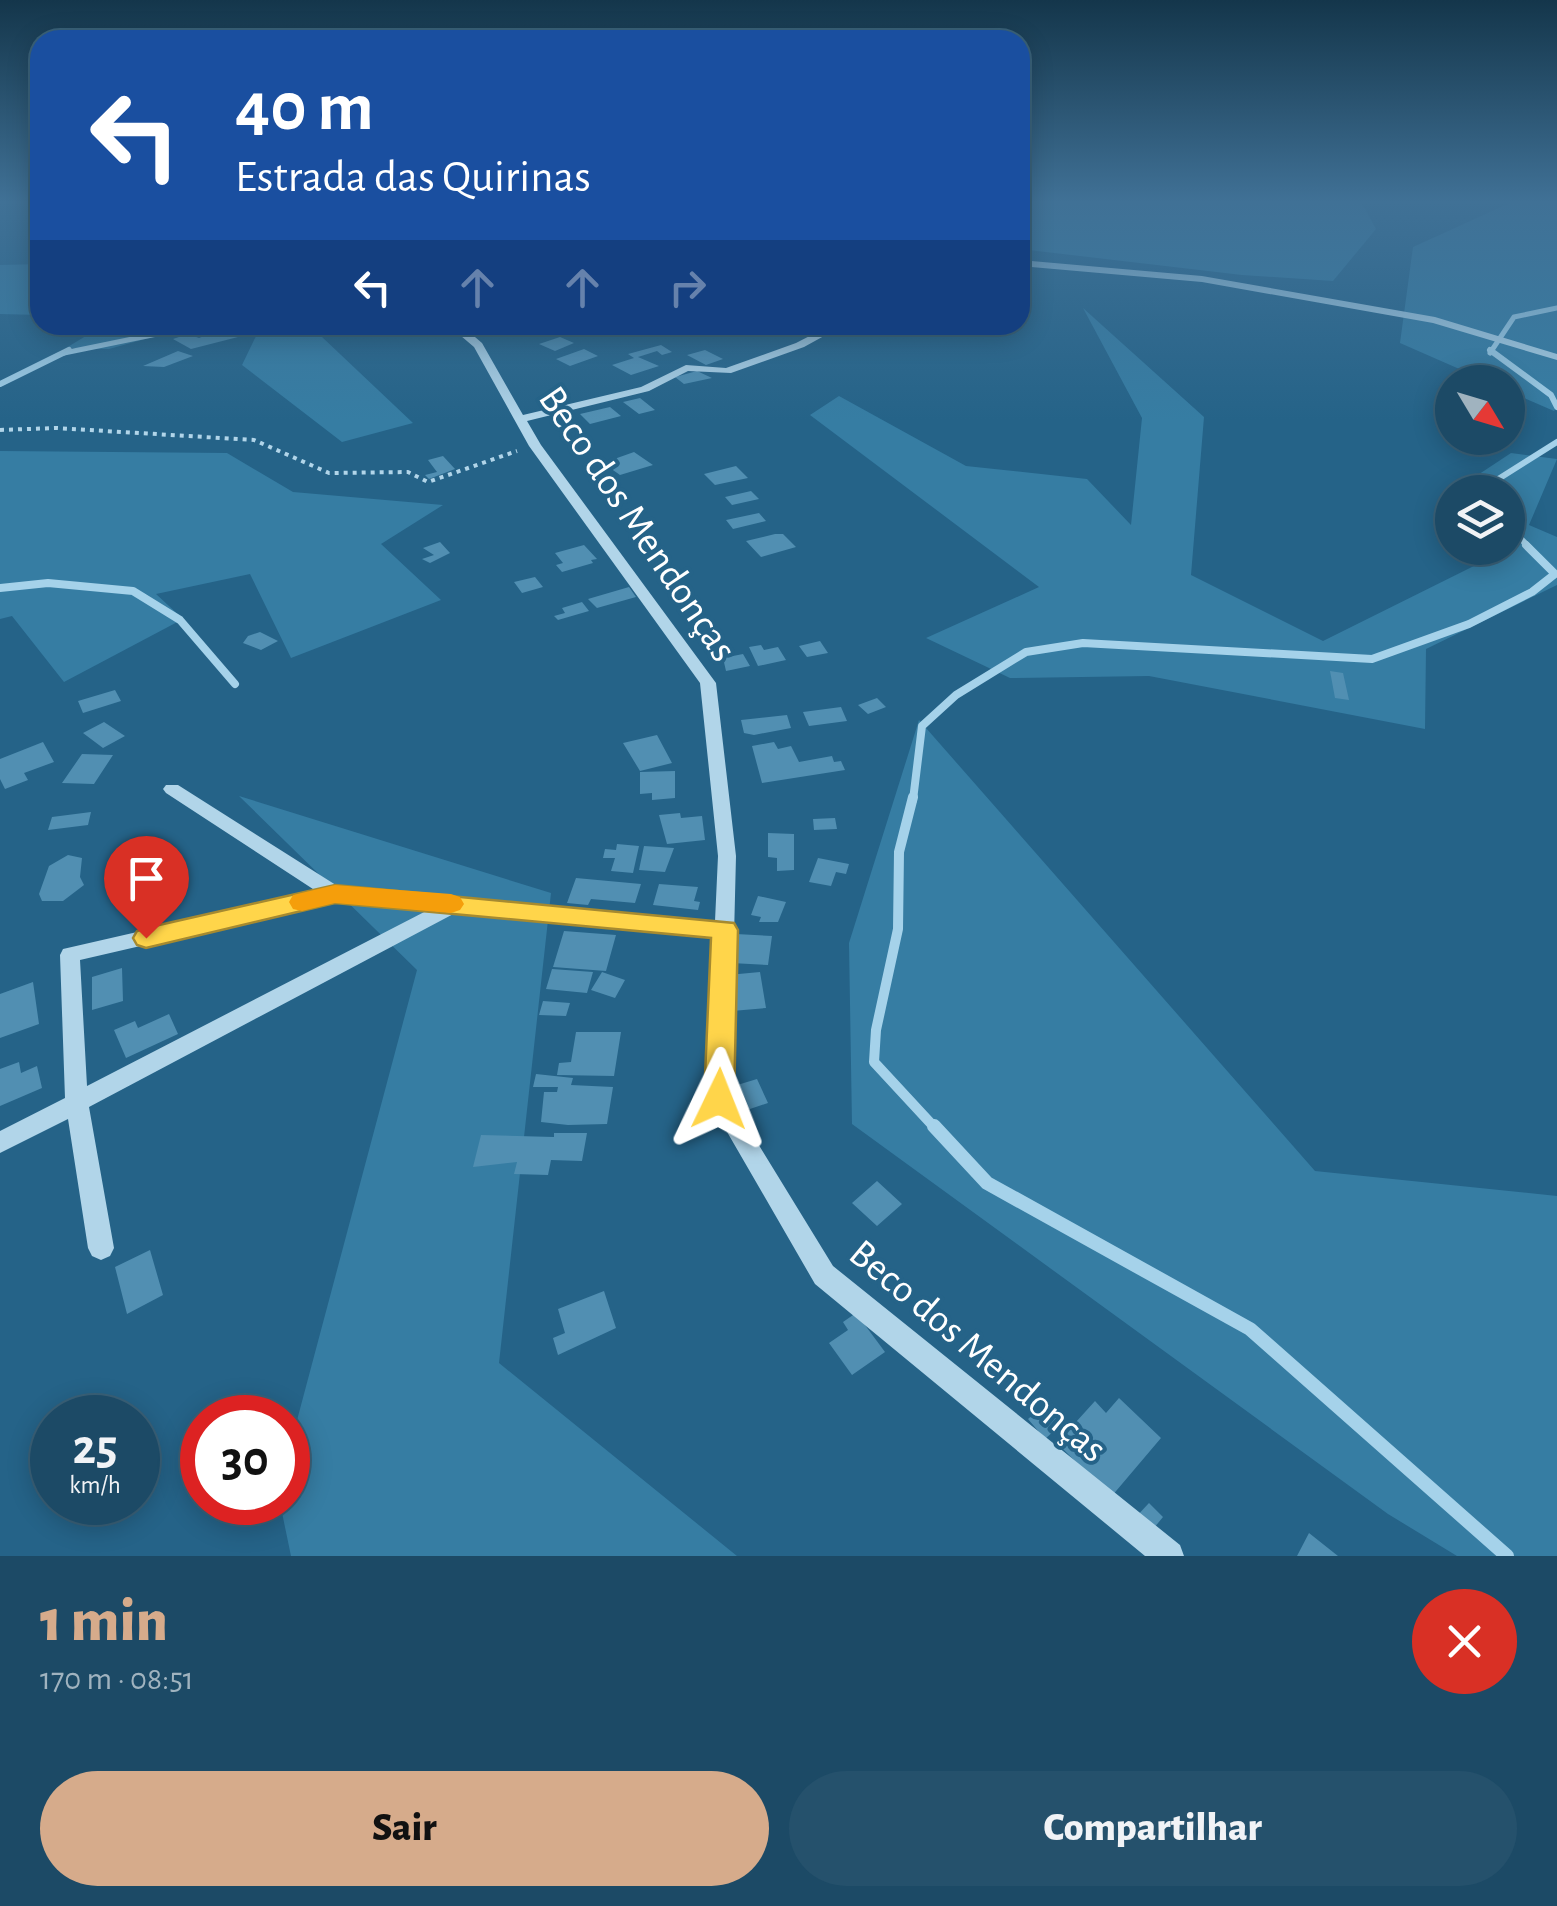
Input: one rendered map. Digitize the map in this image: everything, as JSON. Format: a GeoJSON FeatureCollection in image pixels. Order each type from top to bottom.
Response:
{"type":"FeatureCollection","features":[{"type":"Feature","properties":{"kind":"street"},"geometry":{"type":"LineString","coordinates":[[1152,275],[1202,279],[1435,320],[1557,356]]}},
{"type":"Feature","properties":{"kind":"street","name":"Beco dos Mendonças"},"geometry":{"type":"LineString","coordinates":[[466,335],[478,345],[535,446],[708,683],[728,856],[719,1099],[824,1275],[1169,1556]]}},
{"type":"Feature","properties":{"kind":"street"},"geometry":{"type":"LineString","coordinates":[[520,418],[645,389],[686,368],[728,371],[819,335]]}},
{"type":"Feature","properties":{"kind":"street"},"geometry":{"type":"LineString","coordinates":[[172,789],[335,894]]}},
{"type":"Feature","properties":{"kind":"street"},"geometry":{"type":"LineString","coordinates":[[102,1248],[77,1102],[70,955],[335,894],[725,930]]}},
{"type":"Feature","properties":{"kind":"street"},"geometry":{"type":"LineString","coordinates":[[0,1143],[456,904]]}},
{"type":"Feature","properties":{"kind":"path"},"geometry":{"type":"LineString","coordinates":[[0,430],[56,428],[254,440],[328,473],[408,472],[428,482],[535,446]]}},
{"type":"Feature","properties":{"kind":"shaded area"},"geometry":{"type":"Polygon","coordinates":[[[0,275],[30,275],[30,315],[0,314],[0,275]]]}},
{"type":"Feature","properties":{"kind":"shaded area"},"geometry":{"type":"Polygon","coordinates":[[[1239,275],[1338,275],[1333,281],[1239,275]]]}},
{"type":"Feature","properties":{"kind":"shaded area"},"geometry":{"type":"Polygon","coordinates":[[[1409,275],[1557,275],[1554,411],[1525,398],[1525,365],[1450,365],[1400,343],[1409,275]]]}},
{"type":"Feature","properties":{"kind":"shaded area"},"geometry":{"type":"Polygon","coordinates":[[[1083,308],[1204,417],[1191,575],[1323,641],[1476,565],[1525,565],[1525,475],[1478,475],[1508,455],[1557,459],[1529,525],[1557,537],[1557,585],[1426,649],[1425,729],[1149,676],[1010,678],[926,638],[1039,587],[810,415],[839,396],[966,466],[1087,479],[1131,525],[1142,418],[1083,308]]]}},
{"type":"Feature","properties":{"kind":"shaded area"},"geometry":{"type":"Polygon","coordinates":[[[87,335],[160,335],[109,349],[66,348],[87,335]]]}},
{"type":"Feature","properties":{"kind":"shaded area"},"geometry":{"type":"Polygon","coordinates":[[[257,335],[322,337],[413,423],[342,442],[242,365],[257,335]]]}},
{"type":"Feature","properties":{"kind":"shaded area"},"geometry":{"type":"Polygon","coordinates":[[[0,451],[227,453],[293,492],[443,505],[381,544],[441,600],[291,658],[250,574],[156,594],[183,619],[64,682],[12,616],[0,619],[0,451]]]}},
{"type":"Feature","properties":{"kind":"shaded area"},"geometry":{"type":"Polygon","coordinates":[[[919,720],[1315,1171],[1557,1196],[1557,1556],[1457,1556],[1388,1514],[852,1124],[849,943],[919,720]]]}},
{"type":"Feature","properties":{"kind":"shaded area"},"geometry":{"type":"Polygon","coordinates":[[[239,796],[551,893],[499,1363],[737,1556],[291,1556],[285,1525],[310,1525],[310,1395],[304,1395],[417,970],[239,796]]]}},
{"type":"Feature","properties":{"kind":"building"},"geometry":{"type":"Polygon","coordinates":[[[185,335],[238,337],[191,349],[173,339],[185,335]]]}},
{"type":"Feature","properties":{"kind":"building"},"geometry":{"type":"Polygon","coordinates":[[[560,337],[574,343],[555,351],[539,344],[560,337]]]}},
{"type":"Feature","properties":{"kind":"building"},"geometry":{"type":"Polygon","coordinates":[[[661,345],[672,352],[662,355],[657,351],[638,357],[659,366],[631,375],[612,365],[634,358],[628,354],[661,345]]]}},
{"type":"Feature","properties":{"kind":"building"},"geometry":{"type":"Polygon","coordinates":[[[584,349],[598,356],[570,366],[556,359],[584,349]]]}},
{"type":"Feature","properties":{"kind":"building"},"geometry":{"type":"Polygon","coordinates":[[[705,350],[723,359],[706,365],[687,355],[705,350]]]}},
{"type":"Feature","properties":{"kind":"building"},"geometry":{"type":"Polygon","coordinates":[[[178,351],[193,356],[164,367],[143,366],[178,351]]]}},
{"type":"Feature","properties":{"kind":"building"},"geometry":{"type":"Polygon","coordinates":[[[697,371],[712,378],[684,384],[675,377],[697,371]]]}},
{"type":"Feature","properties":{"kind":"building"},"geometry":{"type":"Polygon","coordinates":[[[640,398],[655,410],[639,414],[623,402],[640,398]]]}},
{"type":"Feature","properties":{"kind":"building"},"geometry":{"type":"Polygon","coordinates":[[[610,407],[621,416],[590,424],[580,414],[610,407]]]}},
{"type":"Feature","properties":{"kind":"building"},"geometry":{"type":"Polygon","coordinates":[[[634,452],[653,465],[620,475],[603,463],[634,452]]]}},
{"type":"Feature","properties":{"kind":"building"},"geometry":{"type":"Polygon","coordinates":[[[443,456],[455,469],[429,479],[425,475],[437,472],[428,460],[443,456]]]}},
{"type":"Feature","properties":{"kind":"building"},"geometry":{"type":"Polygon","coordinates":[[[736,466],[748,478],[715,485],[704,474],[736,466]]]}},
{"type":"Feature","properties":{"kind":"building"},"geometry":{"type":"Polygon","coordinates":[[[751,491],[759,499],[732,505],[725,497],[751,491]]]}},
{"type":"Feature","properties":{"kind":"building"},"geometry":{"type":"Polygon","coordinates":[[[759,513],[766,521],[733,529],[726,520],[759,513]]]}},
{"type":"Feature","properties":{"kind":"building"},"geometry":{"type":"Polygon","coordinates":[[[783,534],[796,547],[761,557],[746,541],[783,534]]]}},
{"type":"Feature","properties":{"kind":"building"},"geometry":{"type":"Polygon","coordinates":[[[440,542],[450,553],[430,563],[422,559],[434,555],[423,548],[440,542]]]}},
{"type":"Feature","properties":{"kind":"building"},"geometry":{"type":"Polygon","coordinates":[[[584,545],[597,559],[562,572],[556,565],[563,563],[555,553],[584,545]]]}},
{"type":"Feature","properties":{"kind":"building"},"geometry":{"type":"Polygon","coordinates":[[[535,577],[543,587],[522,593],[514,582],[535,577]]]}},
{"type":"Feature","properties":{"kind":"building"},"geometry":{"type":"Polygon","coordinates":[[[629,587],[636,597],[597,608],[588,599],[629,587]]]}},
{"type":"Feature","properties":{"kind":"building"},"geometry":{"type":"Polygon","coordinates":[[[582,602],[589,611],[558,620],[554,616],[565,613],[562,608],[582,602]]]}},
{"type":"Feature","properties":{"kind":"building"},"geometry":{"type":"Polygon","coordinates":[[[260,632],[278,641],[261,650],[243,643],[248,636],[260,632]]]}},
{"type":"Feature","properties":{"kind":"building"},"geometry":{"type":"Polygon","coordinates":[[[820,641],[828,653],[807,657],[799,646],[820,641]]]}},
{"type":"Feature","properties":{"kind":"building"},"geometry":{"type":"Polygon","coordinates":[[[761,645],[764,650],[778,647],[786,660],[758,666],[749,647],[761,645]]]}},
{"type":"Feature","properties":{"kind":"building"},"geometry":{"type":"Polygon","coordinates":[[[743,654],[750,666],[726,671],[723,658],[743,654]]]}},
{"type":"Feature","properties":{"kind":"building"},"geometry":{"type":"Polygon","coordinates":[[[1330,671],[1343,673],[1349,700],[1335,698],[1330,671]]]}},
{"type":"Feature","properties":{"kind":"building"},"geometry":{"type":"Polygon","coordinates":[[[115,690],[121,701],[83,713],[78,701],[115,690]]]}},
{"type":"Feature","properties":{"kind":"building"},"geometry":{"type":"Polygon","coordinates":[[[877,698],[886,707],[868,714],[858,705],[877,698]]]}},
{"type":"Feature","properties":{"kind":"building"},"geometry":{"type":"Polygon","coordinates":[[[841,707],[847,721],[809,726],[803,712],[841,707]]]}},
{"type":"Feature","properties":{"kind":"building"},"geometry":{"type":"Polygon","coordinates":[[[787,715],[791,728],[754,735],[744,733],[741,720],[787,715]]]}},
{"type":"Feature","properties":{"kind":"building"},"geometry":{"type":"Polygon","coordinates":[[[104,722],[125,736],[103,748],[83,733],[104,722]]]}},
{"type":"Feature","properties":{"kind":"building"},"geometry":{"type":"Polygon","coordinates":[[[657,735],[672,763],[640,771],[623,743],[657,735]]]}},
{"type":"Feature","properties":{"kind":"building"},"geometry":{"type":"Polygon","coordinates":[[[43,742],[54,762],[24,773],[28,780],[5,789],[0,779],[0,759],[43,742]]]}},
{"type":"Feature","properties":{"kind":"building"},"geometry":{"type":"Polygon","coordinates":[[[774,742],[778,749],[791,746],[799,762],[832,756],[834,762],[841,761],[845,770],[762,783],[752,746],[774,742]]]}},
{"type":"Feature","properties":{"kind":"building"},"geometry":{"type":"Polygon","coordinates":[[[82,754],[113,755],[94,784],[62,783],[82,754]]]}},
{"type":"Feature","properties":{"kind":"building"},"geometry":{"type":"Polygon","coordinates":[[[675,771],[675,798],[652,800],[652,793],[640,794],[640,772],[675,771]]]}},
{"type":"Feature","properties":{"kind":"building"},"geometry":{"type":"Polygon","coordinates":[[[91,812],[88,825],[48,830],[52,817],[91,812]]]}},
{"type":"Feature","properties":{"kind":"building"},"geometry":{"type":"Polygon","coordinates":[[[680,813],[681,818],[702,816],[705,840],[667,844],[659,815],[680,813]]]}},
{"type":"Feature","properties":{"kind":"building"},"geometry":{"type":"Polygon","coordinates":[[[835,818],[837,829],[814,830],[813,819],[835,818]]]}},
{"type":"Feature","properties":{"kind":"building"},"geometry":{"type":"Polygon","coordinates":[[[768,833],[794,834],[794,870],[777,871],[777,858],[768,857],[768,833]]]}},
{"type":"Feature","properties":{"kind":"building"},"geometry":{"type":"Polygon","coordinates":[[[617,844],[639,846],[633,873],[611,871],[615,858],[603,858],[605,849],[616,850],[617,844]]]}},
{"type":"Feature","properties":{"kind":"building"},"geometry":{"type":"Polygon","coordinates":[[[644,846],[674,848],[665,872],[639,870],[644,846]]]}},
{"type":"Feature","properties":{"kind":"building"},"geometry":{"type":"Polygon","coordinates":[[[68,855],[82,858],[80,877],[84,885],[63,901],[42,901],[39,894],[49,866],[68,855]]]}},
{"type":"Feature","properties":{"kind":"building"},"geometry":{"type":"Polygon","coordinates":[[[818,858],[849,864],[846,874],[836,872],[831,886],[809,882],[818,858]]]}},
{"type":"Feature","properties":{"kind":"building"},"geometry":{"type":"Polygon","coordinates":[[[576,878],[641,884],[635,903],[591,899],[588,905],[567,903],[576,878]]]}},
{"type":"Feature","properties":{"kind":"building"},"geometry":{"type":"Polygon","coordinates":[[[659,884],[698,887],[694,901],[700,902],[698,910],[653,905],[659,884]]]}},
{"type":"Feature","properties":{"kind":"building"},"geometry":{"type":"Polygon","coordinates":[[[758,896],[786,902],[778,922],[759,922],[761,917],[751,915],[758,896]]]}},
{"type":"Feature","properties":{"kind":"building"},"geometry":{"type":"Polygon","coordinates":[[[564,931],[616,935],[606,971],[553,967],[564,931]]]}},
{"type":"Feature","properties":{"kind":"building"},"geometry":{"type":"Polygon","coordinates":[[[736,934],[772,936],[768,965],[731,963],[736,934]]]}},
{"type":"Feature","properties":{"kind":"building"},"geometry":{"type":"Polygon","coordinates":[[[122,968],[123,1001],[92,1010],[92,977],[122,968]]]}},
{"type":"Feature","properties":{"kind":"building"},"geometry":{"type":"Polygon","coordinates":[[[552,969],[593,972],[587,993],[546,989],[552,969]]]}},
{"type":"Feature","properties":{"kind":"building"},"geometry":{"type":"Polygon","coordinates":[[[602,972],[625,980],[615,998],[591,990],[602,972]]]}},
{"type":"Feature","properties":{"kind":"building"},"geometry":{"type":"Polygon","coordinates":[[[760,972],[766,1008],[732,1011],[728,975],[760,972]]]}},
{"type":"Feature","properties":{"kind":"building"},"geometry":{"type":"Polygon","coordinates":[[[33,982],[39,1024],[0,1038],[0,994],[33,982]]]}},
{"type":"Feature","properties":{"kind":"building"},"geometry":{"type":"Polygon","coordinates":[[[543,1001],[570,1003],[566,1016],[539,1015],[543,1001]]]}},
{"type":"Feature","properties":{"kind":"building"},"geometry":{"type":"Polygon","coordinates":[[[169,1014],[178,1034],[126,1058],[114,1030],[135,1021],[138,1028],[169,1014]]]}},
{"type":"Feature","properties":{"kind":"building"},"geometry":{"type":"Polygon","coordinates":[[[576,1032],[621,1032],[614,1076],[557,1075],[559,1063],[571,1062],[576,1032]]]}},
{"type":"Feature","properties":{"kind":"building"},"geometry":{"type":"Polygon","coordinates":[[[19,1062],[21,1073],[37,1066],[42,1088],[0,1106],[0,1069],[19,1062]]]}},
{"type":"Feature","properties":{"kind":"building"},"geometry":{"type":"Polygon","coordinates":[[[536,1074],[573,1078],[571,1085],[613,1087],[607,1124],[541,1122],[544,1092],[557,1092],[558,1087],[533,1087],[536,1074]]]}},
{"type":"Feature","properties":{"kind":"building"},"geometry":{"type":"Polygon","coordinates":[[[757,1079],[768,1103],[744,1111],[734,1086],[757,1079]]]}},
{"type":"Feature","properties":{"kind":"building"},"geometry":{"type":"Polygon","coordinates":[[[554,1133],[587,1133],[582,1161],[551,1160],[548,1175],[514,1174],[517,1162],[473,1167],[481,1135],[554,1137],[554,1133]]]}},
{"type":"Feature","properties":{"kind":"building"},"geometry":{"type":"Polygon","coordinates":[[[877,1181],[902,1204],[877,1226],[852,1203],[877,1181]]]}},
{"type":"Feature","properties":{"kind":"building"},"geometry":{"type":"Polygon","coordinates":[[[150,1250],[163,1295],[127,1314],[115,1267],[150,1250]]]}},
{"type":"Feature","properties":{"kind":"building"},"geometry":{"type":"Polygon","coordinates":[[[604,1291],[616,1328],[558,1355],[553,1338],[565,1333],[558,1309],[604,1291]]]}},
{"type":"Feature","properties":{"kind":"building"},"geometry":{"type":"Polygon","coordinates":[[[856,1313],[885,1352],[852,1375],[829,1343],[848,1330],[843,1322],[856,1313]]]}},
{"type":"Feature","properties":{"kind":"building"},"geometry":{"type":"Polygon","coordinates":[[[1119,1398],[1161,1438],[1111,1497],[1057,1443],[1095,1401],[1106,1413],[1119,1398]]]}},
{"type":"Feature","properties":{"kind":"building"},"geometry":{"type":"Polygon","coordinates":[[[1049,1401],[1066,1420],[1045,1439],[1028,1419],[1049,1401]]]}},
{"type":"Feature","properties":{"kind":"building"},"geometry":{"type":"Polygon","coordinates":[[[1149,1503],[1163,1517],[1149,1534],[1134,1519],[1149,1503]]]}},
{"type":"Feature","properties":{"kind":"building"},"geometry":{"type":"Polygon","coordinates":[[[1309,1533],[1338,1556],[1297,1556],[1309,1533]]]}},
{"type":"Feature","properties":{"kind":"waterway"},"geometry":{"type":"LineString","coordinates":[[1491,351],[1514,317],[1557,308]]}},
{"type":"Feature","properties":{"kind":"waterway"},"geometry":{"type":"LineString","coordinates":[[64,353],[152,335]]}},
{"type":"Feature","properties":{"kind":"waterway"},"geometry":{"type":"LineString","coordinates":[[0,384],[69,350]]}},
{"type":"Feature","properties":{"kind":"waterway"},"geometry":{"type":"LineString","coordinates":[[1491,351],[1551,395],[1557,407]]}},
{"type":"Feature","properties":{"kind":"waterway"},"geometry":{"type":"LineString","coordinates":[[1505,475],[1557,442]]}},
{"type":"Feature","properties":{"kind":"waterway"},"geometry":{"type":"LineString","coordinates":[[1525,543],[1529,547]]}},
{"type":"Feature","properties":{"kind":"waterway"},"geometry":{"type":"LineString","coordinates":[[913,800],[922,726],[956,695],[1026,652],[1083,643],[1372,659],[1469,624],[1532,592],[1555,574],[1526,545]]}},
{"type":"Feature","properties":{"kind":"waterway"},"geometry":{"type":"LineString","coordinates":[[0,588],[48,583],[133,591],[180,620],[235,684]]}},
{"type":"Feature","properties":{"kind":"waterway"},"geometry":{"type":"LineString","coordinates":[[913,797],[899,852],[898,929],[876,1030],[874,1062],[936,1129]]}},
{"type":"Feature","properties":{"kind":"waterway"},"geometry":{"type":"LineString","coordinates":[[934,1126],[987,1183],[1250,1329],[1507,1556]]}},
{"type":"Feature","properties":{"kind":"slow traffic"},"geometry":{"type":"LineString","coordinates":[[302,902],[335,894],[451,904]]}},
{"type":"Feature","properties":{"kind":"route"},"geometry":{"type":"LineString","coordinates":[[146,938],[335,894],[725,930],[719,1099]]}}]}
